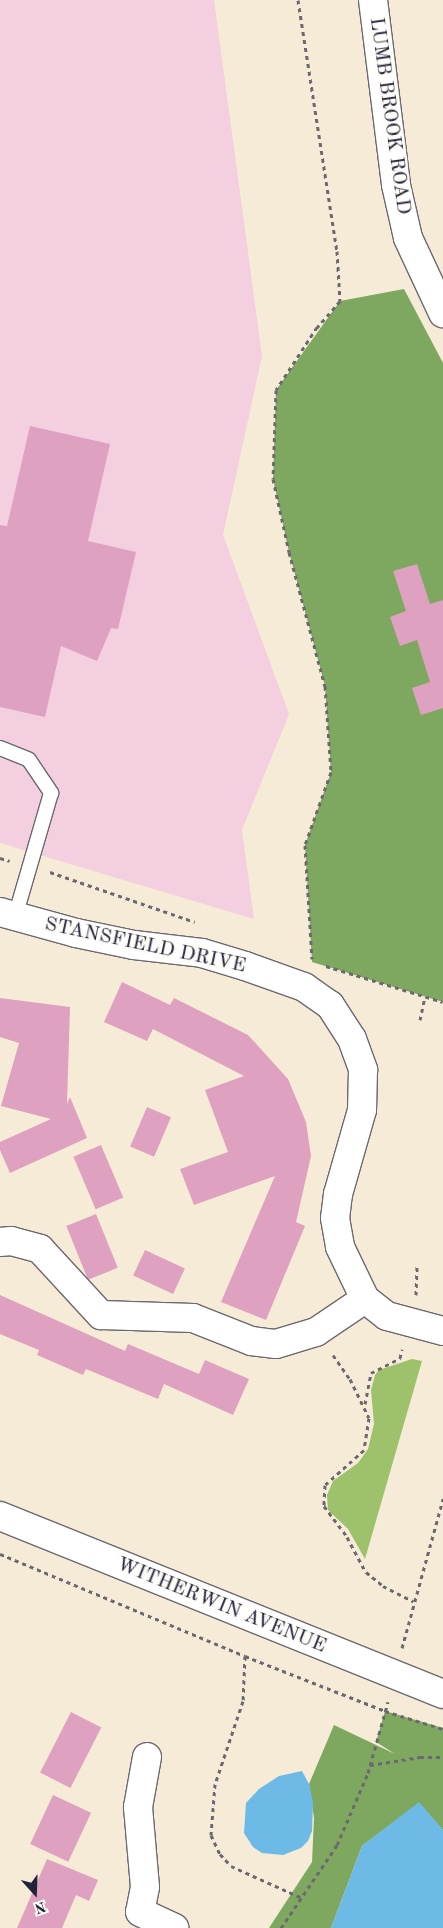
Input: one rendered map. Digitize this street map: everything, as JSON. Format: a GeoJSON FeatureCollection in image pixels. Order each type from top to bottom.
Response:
{"type":"FeatureCollection","features":[{"type":"Feature","properties":{"kind":"street","name":"LUMB BROOK ROAD"},"geometry":{"type":"LineString","coordinates":[[373,0],[396,185],[408,238],[443,313]]}},
{"type":"Feature","properties":{"kind":"street","name":"STANSFIELD DRIVE"},"geometry":{"type":"LineString","coordinates":[[7,914],[76,933],[134,945],[202,953],[304,987],[330,1005],[352,1038],[363,1070],[362,1110],[338,1194],[335,1218],[340,1247],[365,1299]]}},
{"type":"Feature","properties":{"kind":"street"},"geometry":{"type":"LineString","coordinates":[[0,1242],[11,1241],[40,1249],[102,1315],[193,1318],[264,1344],[290,1342],[316,1332],[365,1299],[387,1316],[443,1331]]}},
{"type":"Feature","properties":{"kind":"street","name":"WITHERWIN AVENUE"},"geometry":{"type":"LineString","coordinates":[[0,1516],[443,1694]]}},
{"type":"Feature","properties":{"kind":"street"},"geometry":{"type":"LineString","coordinates":[[147,1757],[138,1807],[145,1886],[134,1920],[175,1928]]}},
{"type":"Feature","properties":{"kind":"lane"},"geometry":{"type":"LineString","coordinates":[[0,748],[29,760],[51,793],[7,914]]}},
{"type":"Feature","properties":{"kind":"path"},"geometry":{"type":"LineString","coordinates":[[298,0],[337,251],[340,302],[317,327],[276,390],[273,479],[289,552],[325,686],[331,772],[305,845],[312,962],[303,959]]}},
{"type":"Feature","properties":{"kind":"path"},"geometry":{"type":"LineString","coordinates":[[49,872],[199,923]]}},
{"type":"Feature","properties":{"kind":"path"},"geometry":{"type":"LineString","coordinates":[[322,965],[443,1002]]}},
{"type":"Feature","properties":{"kind":"path"},"geometry":{"type":"LineString","coordinates":[[420,1020],[425,997]]}},
{"type":"Feature","properties":{"kind":"path"},"geometry":{"type":"LineString","coordinates":[[416,1302],[417,1266]]}},
{"type":"Feature","properties":{"kind":"path"},"geometry":{"type":"LineString","coordinates":[[365,1405],[371,1373],[400,1358],[402,1349]]}},
{"type":"Feature","properties":{"kind":"path"},"geometry":{"type":"LineString","coordinates":[[330,1351],[365,1405],[369,1418],[364,1450],[325,1485],[324,1506],[347,1537],[366,1572],[383,1586],[413,1601]]}},
{"type":"Feature","properties":{"kind":"path"},"geometry":{"type":"LineString","coordinates":[[400,1654],[413,1601],[443,1499]]}},
{"type":"Feature","properties":{"kind":"path"},"geometry":{"type":"LineString","coordinates":[[0,1554],[245,1656],[385,1711],[443,1729]]}},
{"type":"Feature","properties":{"kind":"path"},"geometry":{"type":"LineString","coordinates":[[245,1656],[243,1701],[215,1784],[211,1835],[220,1854],[231,1866],[300,1897]]}},
{"type":"Feature","properties":{"kind":"path"},"geometry":{"type":"LineString","coordinates":[[281,1928],[300,1897],[337,1845],[370,1765],[390,1693]]}},
{"type":"Feature","properties":{"kind":"path"},"geometry":{"type":"LineString","coordinates":[[370,1765],[420,1757],[443,1757]]}},
{"type":"Feature","properties":{"kind":"shaded area"},"geometry":{"type":"Polygon","coordinates":[[[0,0],[214,0],[262,356],[223,535],[289,714],[242,830],[254,919],[0,843],[0,0]]]}},
{"type":"Feature","properties":{"kind":"green space"},"geometry":{"type":"Polygon","coordinates":[[[404,289],[443,363],[443,1002],[312,962],[305,845],[331,772],[325,686],[289,552],[273,479],[276,390],[340,301],[404,289]]]}},
{"type":"Feature","properties":{"kind":"green space"},"geometry":{"type":"Polygon","coordinates":[[[412,1359],[422,1361],[365,1559],[348,1529],[328,1510],[327,1495],[333,1481],[358,1463],[368,1449],[374,1424],[371,1390],[375,1375],[379,1370],[412,1359]]]}},
{"type":"Feature","properties":{"kind":"green space"},"geometry":{"type":"Polygon","coordinates":[[[385,1711],[443,1728],[443,1830],[419,1803],[362,1846],[331,1928],[269,1928],[312,1862],[314,1818],[309,1784],[334,1725],[395,1754],[376,1742],[385,1711]]]}},
{"type":"Feature","properties":{"kind":"water"},"geometry":{"type":"Polygon","coordinates":[[[302,1771],[309,1784],[313,1802],[312,1831],[308,1841],[301,1848],[283,1855],[262,1853],[253,1847],[244,1833],[246,1803],[259,1789],[279,1776],[302,1771]]]}},
{"type":"Feature","properties":{"kind":"water"},"geometry":{"type":"Polygon","coordinates":[[[419,1802],[443,1830],[443,1928],[331,1928],[362,1846],[419,1802]]]}},
{"type":"Feature","properties":{"kind":"building"},"geometry":{"type":"Polygon","coordinates":[[[30,426],[110,444],[88,541],[136,552],[118,629],[111,628],[97,661],[61,646],[45,717],[0,707],[0,525],[7,526],[30,426]]]}},
{"type":"Feature","properties":{"kind":"building"},"geometry":{"type":"Polygon","coordinates":[[[417,564],[430,604],[443,600],[443,708],[421,715],[412,688],[430,682],[417,640],[400,646],[390,617],[406,611],[393,571],[417,564]]]}},
{"type":"Feature","properties":{"kind":"building"},"geometry":{"type":"Polygon","coordinates":[[[122,982],[170,1005],[174,998],[248,1035],[288,1079],[306,1122],[311,1156],[296,1222],[305,1226],[266,1320],[221,1302],[275,1176],[194,1205],[180,1169],[228,1152],[205,1090],[244,1076],[153,1029],[147,1041],[104,1022],[122,982]]]}},
{"type":"Feature","properties":{"kind":"building"},"geometry":{"type":"Polygon","coordinates":[[[0,998],[70,1007],[67,1104],[70,1097],[87,1138],[10,1173],[0,1150],[0,1142],[51,1119],[1,1106],[19,1043],[0,1037],[0,998]]]}},
{"type":"Feature","properties":{"kind":"building"},"geometry":{"type":"Polygon","coordinates":[[[147,1107],[171,1117],[154,1157],[130,1147],[147,1107]]]}},
{"type":"Feature","properties":{"kind":"building"},"geometry":{"type":"Polygon","coordinates":[[[101,1145],[123,1197],[96,1209],[73,1157],[101,1145]]]}},
{"type":"Feature","properties":{"kind":"building"},"geometry":{"type":"Polygon","coordinates":[[[96,1214],[118,1268],[88,1280],[66,1226],[96,1214]]]}},
{"type":"Feature","properties":{"kind":"building"},"geometry":{"type":"Polygon","coordinates":[[[145,1250],[185,1269],[173,1294],[133,1275],[145,1250]]]}},
{"type":"Feature","properties":{"kind":"building"},"geometry":{"type":"Polygon","coordinates":[[[0,1295],[125,1351],[128,1344],[199,1374],[205,1360],[249,1379],[233,1415],[164,1384],[158,1399],[86,1369],[83,1375],[37,1355],[39,1350],[0,1334],[0,1295]]]}},
{"type":"Feature","properties":{"kind":"building"},"geometry":{"type":"Polygon","coordinates":[[[71,1712],[101,1727],[70,1788],[40,1773],[71,1712]]]}},
{"type":"Feature","properties":{"kind":"building"},"geometry":{"type":"Polygon","coordinates":[[[53,1795],[91,1813],[68,1862],[30,1844],[53,1795]]]}},
{"type":"Feature","properties":{"kind":"building"},"geometry":{"type":"Polygon","coordinates":[[[47,1859],[98,1880],[89,1901],[76,1895],[62,1928],[17,1928],[47,1859]]]}}]}
